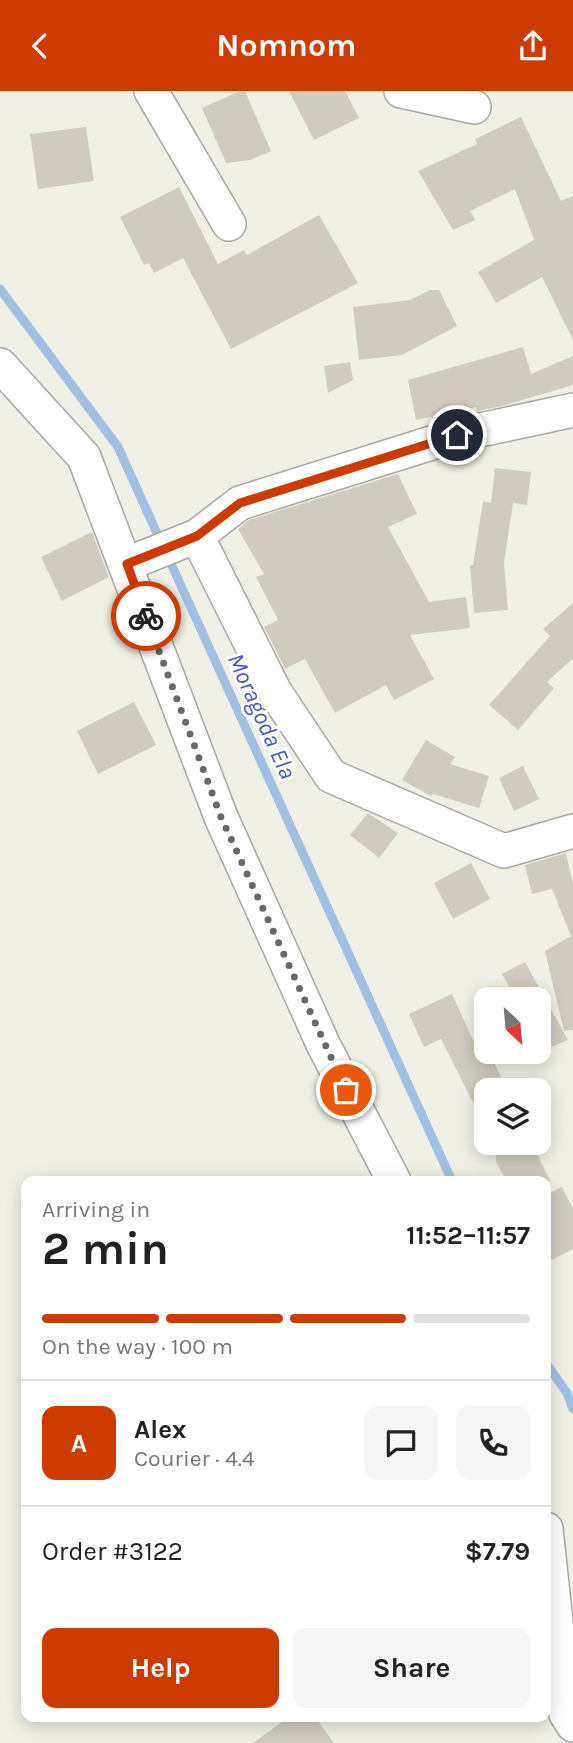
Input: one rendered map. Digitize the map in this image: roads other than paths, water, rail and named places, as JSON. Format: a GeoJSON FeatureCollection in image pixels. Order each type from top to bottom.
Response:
{"type":"FeatureCollection","features":[{"type":"Feature","properties":{"kind":"street"},"geometry":{"type":"LineString","coordinates":[[151,91],[229,224]]}},
{"type":"Feature","properties":{"kind":"street"},"geometry":{"type":"LineString","coordinates":[[401,91],[474,107]]}},
{"type":"Feature","properties":{"kind":"street"},"geometry":{"type":"LineString","coordinates":[[0,365],[85,457],[221,817],[323,1044],[391,1176]]}},
{"type":"Feature","properties":{"kind":"street"},"geometry":{"type":"LineString","coordinates":[[127,564],[197,536],[240,503],[457,435],[573,410]]}},
{"type":"Feature","properties":{"kind":"street"},"geometry":{"type":"LineString","coordinates":[[197,536],[275,692],[331,776],[504,851],[573,831]]}},
{"type":"Feature","properties":{"kind":"street"},"geometry":{"type":"LineString","coordinates":[[551,1575],[566,1714],[573,1725]]}},
{"type":"Feature","properties":{"kind":"waterway","name":"Moragoda Ela"},"geometry":{"type":"LineString","coordinates":[[0,289],[118,447],[161,542]]}},
{"type":"Feature","properties":{"kind":"waterway","name":"Moragoda Ela"},"geometry":{"type":"LineString","coordinates":[[167,555],[450,1176]]}},
{"type":"Feature","properties":{"kind":"waterway","name":"Moragoda Ela"},"geometry":{"type":"LineString","coordinates":[[551,1370],[567,1393],[573,1409]]}}]}
